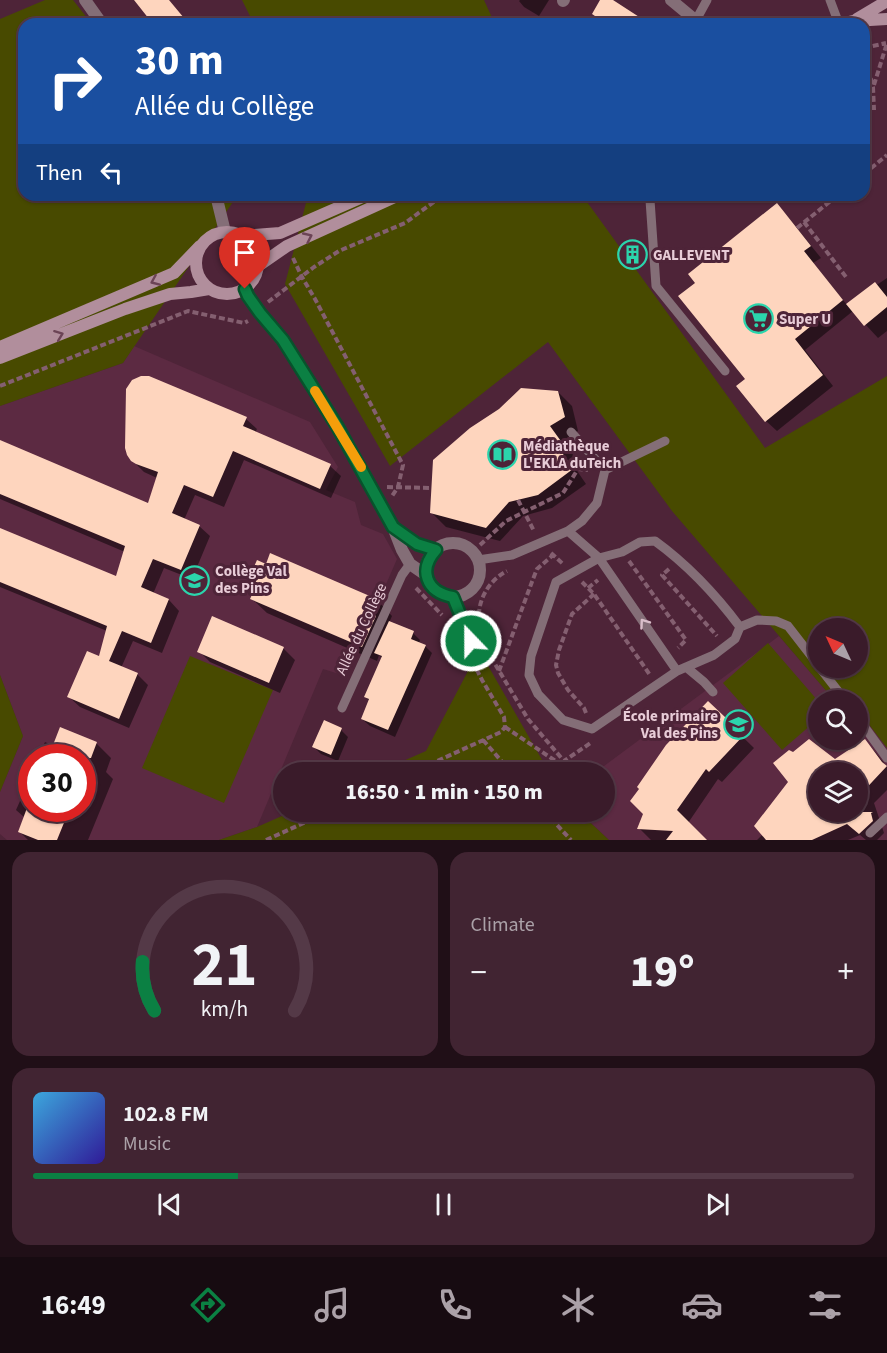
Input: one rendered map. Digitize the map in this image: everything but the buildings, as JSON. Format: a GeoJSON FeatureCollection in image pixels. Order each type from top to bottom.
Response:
{"type":"FeatureCollection","features":[{"type":"Feature","properties":{"kind":"main road"},"geometry":{"type":"LineString","coordinates":[[858,18],[887,1]]}},
{"type":"Feature","properties":{"kind":"main road"},"geometry":{"type":"LineString","coordinates":[[870,20],[887,19]]}},
{"type":"Feature","properties":{"kind":"main road"},"geometry":{"type":"LineString","coordinates":[[242,236],[280,233],[354,201]]}},
{"type":"Feature","properties":{"kind":"main road"},"geometry":{"type":"LineString","coordinates":[[258,266],[287,246],[386,201]]}},
{"type":"Feature","properties":{"kind":"main road"},"geometry":{"type":"LineString","coordinates":[[0,347],[174,273],[200,246],[207,239],[215,234],[234,233],[249,242],[257,257],[258,266],[251,283],[245,289],[227,295],[209,289],[197,274],[195,264],[200,246]]}},
{"type":"Feature","properties":{"kind":"main road"},"geometry":{"type":"LineString","coordinates":[[0,358],[125,309],[170,294],[209,289]]}},
{"type":"Feature","properties":{"kind":"street"},"geometry":{"type":"LineString","coordinates":[[85,0],[98,18]]}},
{"type":"Feature","properties":{"kind":"street"},"geometry":{"type":"LineString","coordinates":[[671,0],[693,18]]}},
{"type":"Feature","properties":{"kind":"street"},"geometry":{"type":"LineString","coordinates":[[217,201],[225,232]]}},
{"type":"Feature","properties":{"kind":"street"},"geometry":{"type":"LineString","coordinates":[[245,289],[260,313],[283,340],[349,446],[393,527],[402,550],[411,564],[426,575]]}},
{"type":"Feature","properties":{"kind":"street"},"geometry":{"type":"LineString","coordinates":[[393,527],[417,544],[436,550]]}},
{"type":"Feature","properties":{"kind":"street"},"geometry":{"type":"LineString","coordinates":[[450,543],[459,544],[467,547],[476,556],[480,569],[479,577],[476,585],[462,596],[443,596],[430,584],[426,575],[426,566],[429,558],[442,546],[450,543]]}},
{"type":"Feature","properties":{"kind":"street"},"geometry":{"type":"LineString","coordinates":[[453,597],[471,641]]}},
{"type":"Feature","properties":{"kind":"lane"},"geometry":{"type":"LineString","coordinates":[[700,18],[707,0]]}},
{"type":"Feature","properties":{"kind":"lane"},"geometry":{"type":"LineString","coordinates":[[830,0],[838,18]]}},
{"type":"Feature","properties":{"kind":"lane"},"geometry":{"type":"LineString","coordinates":[[650,201],[656,286],[725,370]]}},
{"type":"Feature","properties":{"kind":"lane"},"geometry":{"type":"LineString","coordinates":[[572,432],[605,470]]}},
{"type":"Feature","properties":{"kind":"lane"},"geometry":{"type":"LineString","coordinates":[[605,470],[665,441]]}},
{"type":"Feature","properties":{"kind":"lane"},"geometry":{"type":"LineString","coordinates":[[476,556],[512,555],[568,531],[582,521],[597,504],[605,470]]}},
{"type":"Feature","properties":{"kind":"lane"},"geometry":{"type":"LineString","coordinates":[[568,531],[599,558],[682,669],[704,682],[713,692]]}},
{"type":"Feature","properties":{"kind":"lane"},"geometry":{"type":"LineString","coordinates":[[740,627],[724,606],[676,556],[655,541],[640,542],[622,552],[599,558],[556,582],[531,656],[529,675],[538,694],[563,720],[592,729],[658,683],[714,655],[735,639],[740,627],[757,620],[776,621],[788,626],[808,652]]}},
{"type":"Feature","properties":{"kind":"lane","name":"Allée du Collège"},"geometry":{"type":"LineString","coordinates":[[342,708],[402,575],[411,564]]}},
{"type":"Feature","properties":{"kind":"lane"},"geometry":{"type":"LineString","coordinates":[[828,678],[837,690]]}},
{"type":"Feature","properties":{"kind":"lane"},"geometry":{"type":"LineString","coordinates":[[868,732],[887,758]]}},
{"type":"Feature","properties":{"kind":"lane"},"geometry":{"type":"LineString","coordinates":[[870,833],[887,817]]}},
{"type":"Feature","properties":{"kind":"path"},"geometry":{"type":"LineString","coordinates":[[870,48],[887,42]]}},
{"type":"Feature","properties":{"kind":"path"},"geometry":{"type":"LineString","coordinates":[[873,87],[887,42]]}},
{"type":"Feature","properties":{"kind":"path"},"geometry":{"type":"LineString","coordinates":[[870,75],[874,110]]}},
{"type":"Feature","properties":{"kind":"path"},"geometry":{"type":"LineString","coordinates":[[870,169],[887,154]]}},
{"type":"Feature","properties":{"kind":"path"},"geometry":{"type":"LineString","coordinates":[[0,386],[188,311],[244,323],[339,251],[405,223],[435,201]]}},
{"type":"Feature","properties":{"kind":"path"},"geometry":{"type":"LineString","coordinates":[[797,228],[830,201]]}},
{"type":"Feature","properties":{"kind":"path"},"geometry":{"type":"LineString","coordinates":[[804,222],[846,277]]}},
{"type":"Feature","properties":{"kind":"path"},"geometry":{"type":"LineString","coordinates":[[302,277],[403,465],[398,487],[392,497],[381,505]]}},
{"type":"Feature","properties":{"kind":"path"},"geometry":{"type":"LineString","coordinates":[[476,556],[480,544],[506,521],[563,493],[578,470],[605,470]]}},
{"type":"Feature","properties":{"kind":"path"},"geometry":{"type":"LineString","coordinates":[[371,486],[432,488]]}},
{"type":"Feature","properties":{"kind":"path"},"geometry":{"type":"LineString","coordinates":[[518,500],[540,544],[594,594],[652,678],[658,683]]}},
{"type":"Feature","properties":{"kind":"path"},"geometry":{"type":"LineString","coordinates":[[499,671],[537,569],[554,555]]}},
{"type":"Feature","properties":{"kind":"path"},"geometry":{"type":"LineString","coordinates":[[588,588],[629,560],[686,640],[678,648],[680,652]]}},
{"type":"Feature","properties":{"kind":"path"},"geometry":{"type":"LineString","coordinates":[[674,564],[662,575],[718,637],[713,641]]}},
{"type":"Feature","properties":{"kind":"path"},"geometry":{"type":"LineString","coordinates":[[466,628],[480,626],[478,612],[480,603],[499,575],[509,571]]}},
{"type":"Feature","properties":{"kind":"path"},"geometry":{"type":"LineString","coordinates":[[402,575],[444,618]]}},
{"type":"Feature","properties":{"kind":"path"},"geometry":{"type":"LineString","coordinates":[[505,727],[560,764],[598,738],[584,708],[568,690],[558,674],[556,665],[572,614],[594,594]]}},
{"type":"Feature","properties":{"kind":"path"},"geometry":{"type":"LineString","coordinates":[[487,636],[492,659],[528,719],[564,761]]}},
{"type":"Feature","properties":{"kind":"path"},"geometry":{"type":"LineString","coordinates":[[435,762],[501,732],[505,727],[504,717],[464,644],[471,641]]}},
{"type":"Feature","properties":{"kind":"path"},"geometry":{"type":"LineString","coordinates":[[483,740],[502,762]]}},
{"type":"Feature","properties":{"kind":"path"},"geometry":{"type":"LineString","coordinates":[[266,840],[306,822]]}},
{"type":"Feature","properties":{"kind":"path"},"geometry":{"type":"LineString","coordinates":[[554,822],[571,840]]}},
{"type":"Feature","properties":{"kind":"shaded area"},"geometry":{"type":"Polygon","coordinates":[[[45,0],[73,0],[87,18],[18,18],[18,201],[234,201],[123,363],[0,406],[0,19],[45,0]]]}},
{"type":"Feature","properties":{"kind":"shaded area"},"geometry":{"type":"Polygon","coordinates":[[[242,0],[484,0],[492,18],[251,18],[242,0]]]}},
{"type":"Feature","properties":{"kind":"shaded area"},"geometry":{"type":"Polygon","coordinates":[[[306,201],[586,201],[765,448],[887,376],[887,748],[868,723],[868,690],[825,690],[815,678],[868,678],[868,618],[808,618],[808,670],[672,511],[548,342],[390,466],[285,284],[306,201]]]}},
{"type":"Feature","properties":{"kind":"shaded area","name":"Collège Val des Pins"},"geometry":{"type":"Polygon","coordinates":[[[134,346],[310,422],[338,467],[326,490],[355,502],[361,525],[383,534],[397,559],[346,676],[323,669],[284,762],[273,762],[273,789],[257,827],[219,840],[7,840],[0,834],[0,792],[18,748],[18,822],[96,822],[96,744],[20,744],[23,736],[0,675],[0,406],[123,363],[134,346]]]}},
{"type":"Feature","properties":{"kind":"shaded area","name":"École primaire Val des Pins"},"geometry":{"type":"Polygon","coordinates":[[[779,636],[808,670],[808,678],[815,678],[825,690],[808,690],[808,750],[868,750],[868,723],[887,748],[887,840],[609,840],[590,822],[615,822],[615,762],[609,762],[779,636]]]}},
{"type":"Feature","properties":{"kind":"shaded area"},"geometry":{"type":"Polygon","coordinates":[[[768,643],[809,690],[808,728],[782,750],[723,683],[768,643]]]}},
{"type":"Feature","properties":{"kind":"shaded area"},"geometry":{"type":"Polygon","coordinates":[[[479,650],[543,762],[401,762],[426,751],[479,650]]]}},
{"type":"Feature","properties":{"kind":"shaded area"},"geometry":{"type":"Polygon","coordinates":[[[190,656],[273,690],[224,803],[142,768],[190,656]]]}},
{"type":"Feature","properties":{"kind":"shaded area"},"geometry":{"type":"Polygon","coordinates":[[[0,675],[23,736],[0,792],[0,675]]]}},
{"type":"Feature","properties":{"kind":"shaded area"},"geometry":{"type":"Polygon","coordinates":[[[273,820],[273,822],[590,822],[609,840],[219,840],[273,820]]]}},
{"type":"Feature","properties":{"kind":"slow traffic"},"geometry":{"type":"LineString","coordinates":[[315,391],[361,467]]}},
{"type":"Feature","properties":{"kind":"place","name":"GALLEVENT"},"geometry":{"type":"Point","coordinates":[632,255]}},
{"type":"Feature","properties":{"kind":"place","name":"Super U"},"geometry":{"type":"Point","coordinates":[758,319]}},
{"type":"Feature","properties":{"kind":"place","name":"Médiathèque L'EKLA duTeich"},"geometry":{"type":"Point","coordinates":[502,455]}},
{"type":"Feature","properties":{"kind":"place","name":"Collège Val des Pins"},"geometry":{"type":"Point","coordinates":[194,580]}},
{"type":"Feature","properties":{"kind":"place","name":"École primaire Val des Pins"},"geometry":{"type":"Point","coordinates":[739,725]}},
{"type":"Feature","properties":{"kind":"route"},"geometry":{"type":"LineString","coordinates":[[245,289],[260,313],[283,340],[337,426],[393,527],[417,544],[436,550],[429,558],[426,575],[436,591],[443,596],[453,597],[471,641]]}}]}
